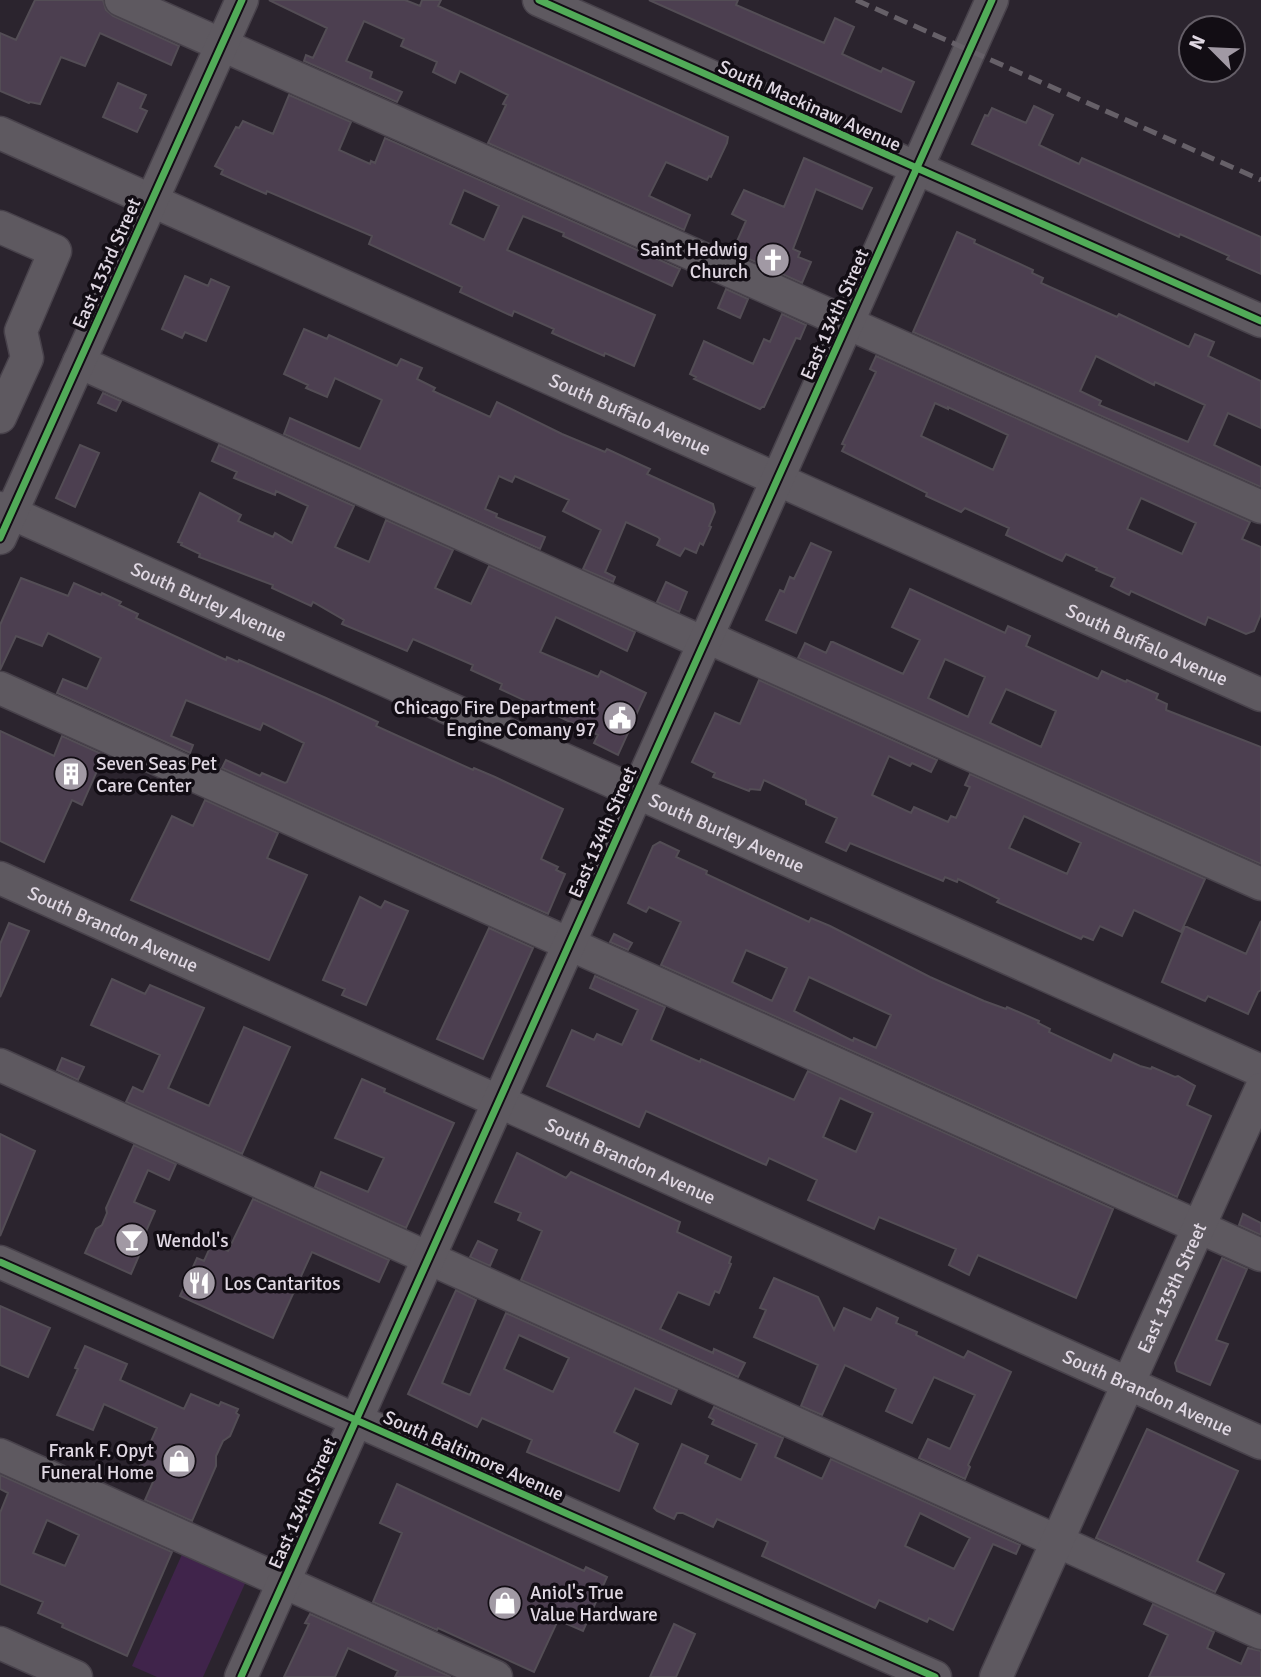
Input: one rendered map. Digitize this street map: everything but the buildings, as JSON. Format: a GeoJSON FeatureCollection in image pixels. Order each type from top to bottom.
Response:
{"type":"FeatureCollection","features":[{"type":"Feature","properties":{"kind":"street"},"geometry":{"type":"LineString","coordinates":[[121,0],[1261,507]]}},
{"type":"Feature","properties":{"kind":"street","name":"East 133rd Street"},"geometry":{"type":"LineString","coordinates":[[4,520],[51,424],[242,0]]}},
{"type":"Feature","properties":{"kind":"street","name":"South Mackinaw Avenue"},"geometry":{"type":"LineString","coordinates":[[539,0],[1261,321]]}},
{"type":"Feature","properties":{"kind":"street","name":"East 134th Street"},"geometry":{"type":"LineString","coordinates":[[242,1677],[992,0]]}},
{"type":"Feature","properties":{"kind":"street","name":"South Buffalo Avenue"},"geometry":{"type":"LineString","coordinates":[[0,133],[1261,695]]}},
{"type":"Feature","properties":{"kind":"street"},"geometry":{"type":"LineString","coordinates":[[0,227],[55,251],[21,331],[27,358],[3,411],[51,424]]}},
{"type":"Feature","properties":{"kind":"street"},"geometry":{"type":"LineString","coordinates":[[79,362],[1261,884]]}},
{"type":"Feature","properties":{"kind":"street","name":"South Burley Avenue"},"geometry":{"type":"LineString","coordinates":[[4,520],[638,792],[1261,1072]]}},
{"type":"Feature","properties":{"kind":"street"},"geometry":{"type":"LineString","coordinates":[[0,688],[1261,1255]]}},
{"type":"Feature","properties":{"kind":"street","name":"South Brandon Avenue"},"geometry":{"type":"LineString","coordinates":[[0,878],[1261,1443]]}},
{"type":"Feature","properties":{"kind":"street"},"geometry":{"type":"LineString","coordinates":[[0,1065],[1261,1633]]}},
{"type":"Feature","properties":{"kind":"street","name":"East 135th Street"},"geometry":{"type":"LineString","coordinates":[[996,1677],[1261,1089]]}},
{"type":"Feature","properties":{"kind":"street","name":"South Baltimore Avenue"},"geometry":{"type":"LineString","coordinates":[[0,1262],[935,1677]]}},
{"type":"Feature","properties":{"kind":"street"},"geometry":{"type":"LineString","coordinates":[[0,1455],[496,1677]]}},
{"type":"Feature","properties":{"kind":"street"},"geometry":{"type":"LineString","coordinates":[[0,1643],[76,1677]]}},
{"type":"Feature","properties":{"kind":"shaded area"},"geometry":{"type":"Polygon","coordinates":[[[184,1550],[247,1579],[203,1677],[157,1677],[132,1666],[184,1550]]]}},
{"type":"Feature","properties":{"kind":"railway"},"geometry":{"type":"LineString","coordinates":[[856,0],[1261,180]]}},
{"type":"Feature","properties":{"kind":"cycle path"},"geometry":{"type":"LineString","coordinates":[[0,538],[242,0]]}},
{"type":"Feature","properties":{"kind":"cycle path"},"geometry":{"type":"LineString","coordinates":[[539,0],[1261,321]]}},
{"type":"Feature","properties":{"kind":"cycle path"},"geometry":{"type":"LineString","coordinates":[[241,1677],[992,0]]}},
{"type":"Feature","properties":{"kind":"cycle path"},"geometry":{"type":"LineString","coordinates":[[0,1262],[935,1677]]}},
{"type":"Feature","properties":{"kind":"place","name":"Saint Hedwig Church"},"geometry":{"type":"Point","coordinates":[773,260]}},
{"type":"Feature","properties":{"kind":"place","name":"Chicago Fire Department Engine Comany 97"},"geometry":{"type":"Point","coordinates":[620,718]}},
{"type":"Feature","properties":{"kind":"place","name":"Seven Seas Pet Care Center"},"geometry":{"type":"Point","coordinates":[71,774]}},
{"type":"Feature","properties":{"kind":"place","name":"Wendol's"},"geometry":{"type":"Point","coordinates":[132,1240]}},
{"type":"Feature","properties":{"kind":"place","name":"Los Cantaritos"},"geometry":{"type":"Point","coordinates":[199,1283]}},
{"type":"Feature","properties":{"kind":"place","name":"Frank F. Opyt Funeral Home"},"geometry":{"type":"Point","coordinates":[179,1461]}},
{"type":"Feature","properties":{"kind":"place","name":"Aniol's True Value Hardware"},"geometry":{"type":"Point","coordinates":[505,1603]}}]}
